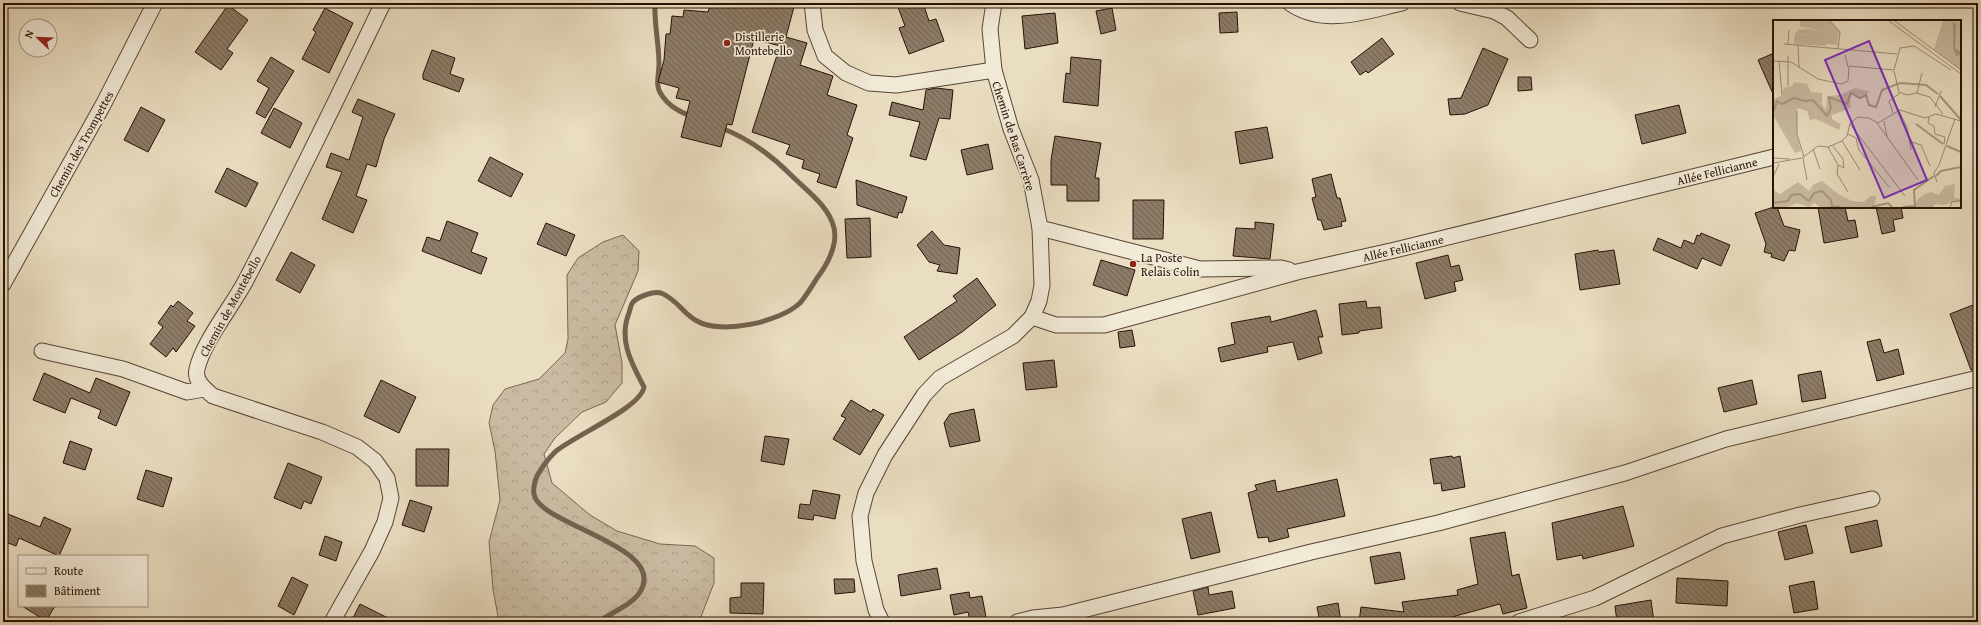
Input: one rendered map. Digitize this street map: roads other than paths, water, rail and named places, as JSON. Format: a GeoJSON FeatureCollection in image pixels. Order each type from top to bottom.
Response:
{"type":"FeatureCollection","features":[{"type":"Feature","properties":{"kind":"street","name":"Chemin des Trompettes"},"geometry":{"type":"LineString","coordinates":[[3,284],[103,105],[156,3]]}},
{"type":"Feature","properties":{"kind":"street","name":"Chemin de Montebello"},"geometry":{"type":"LineString","coordinates":[[204,389],[198,380],[196,371],[201,356],[244,284],[324,126],[383,3]]}},
{"type":"Feature","properties":{"kind":"street"},"geometry":{"type":"LineString","coordinates":[[812,3],[815,30],[824,56],[846,73],[869,83],[896,85],[994,70]]}},
{"type":"Feature","properties":{"kind":"street","name":"Chemin de Bas Carrère"},"geometry":{"type":"LineString","coordinates":[[882,622],[876,610],[864,560],[860,516],[866,493],[885,455],[924,395],[940,378],[1013,336],[1032,317],[1039,301],[1042,284],[1040,228],[1031,180],[1011,129],[994,70],[990,29],[994,3]]}},
{"type":"Feature","properties":{"kind":"street"},"geometry":{"type":"LineString","coordinates":[[1290,3],[1309,13],[1331,17],[1402,3]]}},
{"type":"Feature","properties":{"kind":"street"},"geometry":{"type":"LineString","coordinates":[[1460,3],[1494,11],[1507,18],[1530,40]]}},
{"type":"Feature","properties":{"kind":"street","name":"Allée Fellicianne"},"geometry":{"type":"LineString","coordinates":[[1032,317],[1056,325],[1104,325],[1297,272],[1395,250],[1773,157]]}},
{"type":"Feature","properties":{"kind":"street"},"geometry":{"type":"LineString","coordinates":[[1040,228],[1200,269],[1282,268],[1297,272]]}},
{"type":"Feature","properties":{"kind":"street"},"geometry":{"type":"LineString","coordinates":[[42,351],[123,369],[187,392],[204,389],[213,396],[230,403],[322,432],[357,447],[375,461],[387,478],[391,498],[385,522],[372,551],[332,622]]}},
{"type":"Feature","properties":{"kind":"street"},"geometry":{"type":"LineString","coordinates":[[1017,622],[1033,618],[1066,618],[1311,552],[1438,523],[1626,473],[1726,439],[1978,378]]}},
{"type":"Feature","properties":{"kind":"street"},"geometry":{"type":"LineString","coordinates":[[1519,622],[1595,598],[1722,536],[1800,515],[1872,499]]}},
{"type":"Feature","properties":{"kind":"waterway"},"geometry":{"type":"LineString","coordinates":[[655,3],[655,19],[659,56],[659,91],[671,105],[679,111],[693,117]]}},
{"type":"Feature","properties":{"kind":"waterway"},"geometry":{"type":"LineString","coordinates":[[599,622],[627,605],[636,597],[640,592],[644,576],[636,562],[620,549],[556,516],[541,505],[534,494],[534,487],[536,478],[545,463],[555,452],[564,445],[619,413],[640,395],[644,387],[631,361],[625,333],[626,323],[632,303],[651,293],[661,293],[671,299],[692,318],[707,325],[720,327],[735,326],[765,321],[791,310],[800,303],[824,267],[833,248],[835,234],[834,228],[827,213],[816,199],[783,167],[767,154],[749,142],[721,128]]}},
{"type":"Feature","properties":{"kind":"place","name":"Distillerie Montebello"},"geometry":{"type":"Point","coordinates":[727,43]}},
{"type":"Feature","properties":{"kind":"place","name":"La Poste Relais Colin"},"geometry":{"type":"Point","coordinates":[1133,264]}}]}
